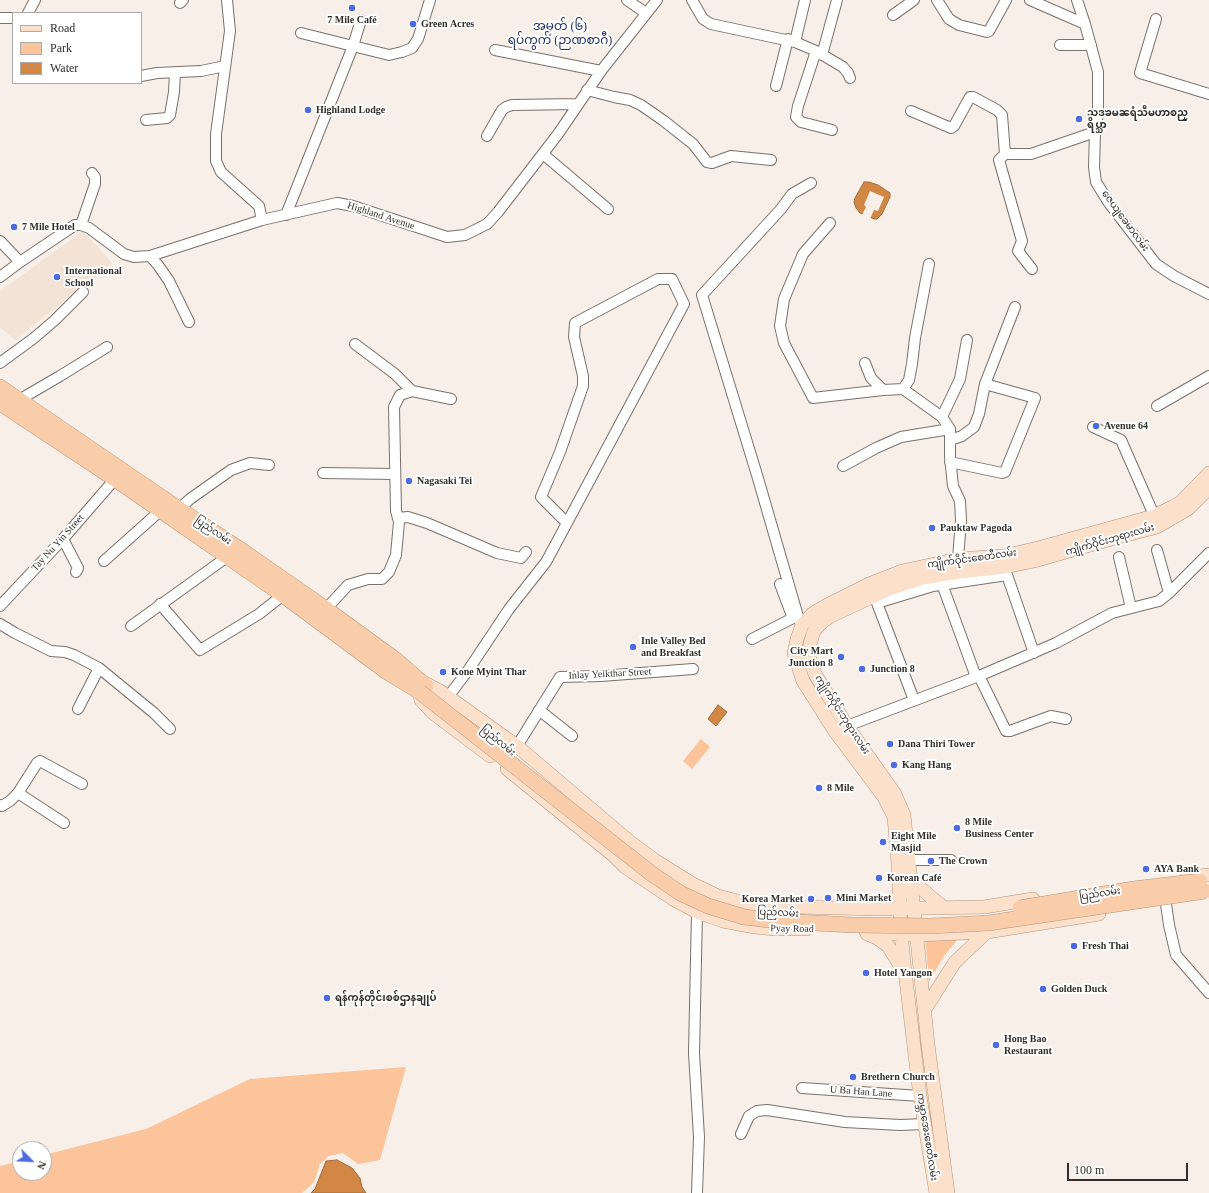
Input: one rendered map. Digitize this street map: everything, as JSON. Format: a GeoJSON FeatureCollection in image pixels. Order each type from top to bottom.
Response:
{"type":"FeatureCollection","features":[{"type":"Feature","properties":{"kind":"highway","name":"ပြည်လမ်း"},"geometry":{"type":"LineString","coordinates":[[0,388],[326,609],[396,660],[421,688]]}},
{"type":"Feature","properties":{"kind":"highway","name":"ပြည်လမ်း"},"geometry":{"type":"LineString","coordinates":[[1,406],[115,479],[227,556],[283,595],[387,672],[421,688],[484,730],[654,868],[682,888],[710,901],[745,911],[780,914],[929,918],[986,915],[1126,890],[1208,885]]}},
{"type":"Feature","properties":{"kind":"main road"},"geometry":{"type":"LineString","coordinates":[[1157,521],[1181,502],[1209,473]]}},
{"type":"Feature","properties":{"kind":"main road","name":"ကျိုက်ဝိုင်းဘုရားလမ်း"},"geometry":{"type":"LineString","coordinates":[[908,860],[904,815],[895,794],[847,726],[812,667],[809,657],[809,650],[814,631],[822,622],[831,616],[889,589],[959,565],[1005,567],[1034,561],[1062,547],[1157,521],[1188,509],[1209,488]]}},
{"type":"Feature","properties":{"kind":"main road","name":"ကျိုက်ဝိုင်းစေတီလမ်း"},"geometry":{"type":"LineString","coordinates":[[901,934],[894,817],[884,797],[834,730],[803,681],[794,653],[797,639],[798,621],[827,604],[869,584],[902,571],[959,565]]}},
{"type":"Feature","properties":{"kind":"main road","name":"ပြည်လမ်း"},"geometry":{"type":"LineString","coordinates":[[723,921],[697,912],[673,899],[625,867],[613,855],[433,712],[421,700],[421,688],[437,689],[517,746],[629,841],[656,861],[691,883],[718,896],[760,906],[876,909],[914,908]]}},
{"type":"Feature","properties":{"kind":"main road"},"geometry":{"type":"LineString","coordinates":[[908,860],[909,875],[918,886],[944,908]]}},
{"type":"Feature","properties":{"kind":"main road","name":"ကမ္ဘာအေးစေတီလမ်း"},"geometry":{"type":"LineString","coordinates":[[909,875],[925,1009],[941,1191]]}},
{"type":"Feature","properties":{"kind":"main road","name":"ပြည်လမ်း"},"geometry":{"type":"LineString","coordinates":[[862,932],[916,934],[986,932],[1166,904],[1208,885],[1202,875],[984,907]]}},
{"type":"Feature","properties":{"kind":"main road"},"geometry":{"type":"LineString","coordinates":[[876,909],[886,902],[898,883]]}},
{"type":"Feature","properties":{"kind":"main road"},"geometry":{"type":"LineString","coordinates":[[697,912],[718,896]]}},
{"type":"Feature","properties":{"kind":"main road"},"geometry":{"type":"LineString","coordinates":[[914,908],[984,907]]}},
{"type":"Feature","properties":{"kind":"main road","name":"Pyay Road"},"geometry":{"type":"LineString","coordinates":[[723,921],[775,930],[806,929],[862,932]]}},
{"type":"Feature","properties":{"kind":"main road"},"geometry":{"type":"LineString","coordinates":[[862,932],[877,938],[888,946],[905,972]]}},
{"type":"Feature","properties":{"kind":"main road"},"geometry":{"type":"LineString","coordinates":[[925,1009],[955,962],[986,932]]}},
{"type":"Feature","properties":{"kind":"main road","name":"ကမ္ဘာအေးစေတီလမ်း"},"geometry":{"type":"LineString","coordinates":[[901,934],[920,1096],[941,1191]]}},
{"type":"Feature","properties":{"kind":"street"},"geometry":{"type":"LineString","coordinates":[[29,12],[35,0]]}},
{"type":"Feature","properties":{"kind":"street"},"geometry":{"type":"LineString","coordinates":[[227,0],[230,31],[216,134],[216,161],[221,172],[259,206],[262,220]]}},
{"type":"Feature","properties":{"kind":"street"},"geometry":{"type":"LineString","coordinates":[[301,33],[389,54],[402,52],[412,48],[418,39],[430,0]]}},
{"type":"Feature","properties":{"kind":"street"},"geometry":{"type":"LineString","coordinates":[[627,0],[646,13]]}},
{"type":"Feature","properties":{"kind":"street","name":"Highland Avenue"},"geometry":{"type":"LineString","coordinates":[[81,226],[89,228],[124,254],[134,257],[150,256],[262,220],[337,203],[345,204],[447,237],[465,235],[486,224],[498,212],[543,154],[601,70],[657,0]]}},
{"type":"Feature","properties":{"kind":"street"},"geometry":{"type":"LineString","coordinates":[[692,0],[704,19],[711,24],[791,40],[819,53],[843,67],[850,78]]}},
{"type":"Feature","properties":{"kind":"street"},"geometry":{"type":"LineString","coordinates":[[776,86],[805,0]]}},
{"type":"Feature","properties":{"kind":"street"},"geometry":{"type":"LineString","coordinates":[[832,130],[800,122],[796,117],[798,106],[819,53],[837,0]]}},
{"type":"Feature","properties":{"kind":"street"},"geometry":{"type":"LineString","coordinates":[[893,15],[914,0]]}},
{"type":"Feature","properties":{"kind":"street"},"geometry":{"type":"LineString","coordinates":[[937,0],[949,18],[959,25],[989,32],[1006,0]]}},
{"type":"Feature","properties":{"kind":"street"},"geometry":{"type":"LineString","coordinates":[[1030,0],[1085,24]]}},
{"type":"Feature","properties":{"kind":"street","name":"ဇေယျခေမာလမ်း"},"geometry":{"type":"LineString","coordinates":[[1077,0],[1098,72],[1098,113],[1095,132],[1094,167],[1096,182],[1109,203],[1156,264],[1174,276],[1209,294]]}},
{"type":"Feature","properties":{"kind":"street"},"geometry":{"type":"LineString","coordinates":[[0,18],[12,18]]}},
{"type":"Feature","properties":{"kind":"street"},"geometry":{"type":"LineString","coordinates":[[1156,19],[1140,73],[1209,94]]}},
{"type":"Feature","properties":{"kind":"street"},"geometry":{"type":"LineString","coordinates":[[286,215],[353,46],[361,20]]}},
{"type":"Feature","properties":{"kind":"street"},"geometry":{"type":"LineString","coordinates":[[1060,45],[1091,45]]}},
{"type":"Feature","properties":{"kind":"street"},"geometry":{"type":"LineString","coordinates":[[495,50],[601,70]]}},
{"type":"Feature","properties":{"kind":"street"},"geometry":{"type":"LineString","coordinates":[[142,76],[157,73],[201,71],[225,66]]}},
{"type":"Feature","properties":{"kind":"street"},"geometry":{"type":"LineString","coordinates":[[146,120],[167,118],[170,115],[174,92],[174,73]]}},
{"type":"Feature","properties":{"kind":"street"},"geometry":{"type":"LineString","coordinates":[[587,90],[630,100],[641,105],[664,120],[693,144],[707,162],[712,163],[731,156],[771,160]]}},
{"type":"Feature","properties":{"kind":"street"},"geometry":{"type":"LineString","coordinates":[[911,112],[951,128],[954,126],[970,97],[973,97],[997,110],[1002,115],[1005,154]]}},
{"type":"Feature","properties":{"kind":"street"},"geometry":{"type":"LineString","coordinates":[[487,136],[502,110],[506,107],[512,105],[577,104]]}},
{"type":"Feature","properties":{"kind":"street"},"geometry":{"type":"LineString","coordinates":[[1032,268],[1018,251],[1022,241],[999,160],[1005,154],[1031,154],[1095,132]]}},
{"type":"Feature","properties":{"kind":"street"},"geometry":{"type":"LineString","coordinates":[[543,154],[608,209]]}},
{"type":"Feature","properties":{"kind":"street"},"geometry":{"type":"LineString","coordinates":[[0,277],[75,225],[81,226],[95,184],[95,177],[92,174]]}},
{"type":"Feature","properties":{"kind":"street"},"geometry":{"type":"LineString","coordinates":[[798,621],[757,475],[702,295],[781,209],[792,194],[811,183]]}},
{"type":"Feature","properties":{"kind":"street"},"geometry":{"type":"LineString","coordinates":[[830,223],[804,254],[784,299],[780,326],[784,343],[813,398],[903,389],[942,417],[950,429],[950,462],[953,486],[960,501],[962,520],[959,565]]}},
{"type":"Feature","properties":{"kind":"street"},"geometry":{"type":"LineString","coordinates":[[0,241],[20,262]]}},
{"type":"Feature","properties":{"kind":"street"},"geometry":{"type":"LineString","coordinates":[[150,256],[158,264],[189,322]]}},
{"type":"Feature","properties":{"kind":"street"},"geometry":{"type":"LineString","coordinates":[[903,389],[909,380],[929,264]]}},
{"type":"Feature","properties":{"kind":"street"},"geometry":{"type":"LineString","coordinates":[[448,697],[469,669],[509,609],[546,562],[567,523],[684,304],[672,279],[658,279],[575,323],[574,337],[583,376],[583,386],[560,452],[541,497],[567,523]]}},
{"type":"Feature","properties":{"kind":"street"},"geometry":{"type":"LineString","coordinates":[[0,363],[34,338],[55,320],[83,292]]}},
{"type":"Feature","properties":{"kind":"street"},"geometry":{"type":"LineString","coordinates":[[950,440],[962,436],[974,427],[980,414],[986,384],[1015,307]]}},
{"type":"Feature","properties":{"kind":"street"},"geometry":{"type":"LineString","coordinates":[[942,417],[960,379],[967,340]]}},
{"type":"Feature","properties":{"kind":"street"},"geometry":{"type":"LineString","coordinates":[[355,344],[395,374],[412,391]]}},
{"type":"Feature","properties":{"kind":"street"},"geometry":{"type":"LineString","coordinates":[[19,400],[107,347]]}},
{"type":"Feature","properties":{"kind":"street"},"geometry":{"type":"LineString","coordinates":[[865,363],[871,378],[883,390]]}},
{"type":"Feature","properties":{"kind":"street"},"geometry":{"type":"LineString","coordinates":[[1157,406],[1209,376]]}},
{"type":"Feature","properties":{"kind":"street"},"geometry":{"type":"LineString","coordinates":[[950,462],[1002,473],[1005,472],[1035,398],[986,384]]}},
{"type":"Feature","properties":{"kind":"street"},"geometry":{"type":"LineString","coordinates":[[326,609],[348,585],[368,579],[382,579],[390,572],[396,555],[399,522],[396,511],[394,408],[400,395],[412,391],[451,399]]}},
{"type":"Feature","properties":{"kind":"street"},"geometry":{"type":"LineString","coordinates":[[1093,427],[1121,440],[1157,521]]}},
{"type":"Feature","properties":{"kind":"street"},"geometry":{"type":"LineString","coordinates":[[843,466],[876,448],[901,437],[950,429]]}},
{"type":"Feature","properties":{"kind":"street"},"geometry":{"type":"LineString","coordinates":[[179,509],[190,499],[232,470],[250,463],[269,465]]}},
{"type":"Feature","properties":{"kind":"street"},"geometry":{"type":"LineString","coordinates":[[323,473],[395,474]]}},
{"type":"Feature","properties":{"kind":"street","name":"Tay Nu Yin Street"},"geometry":{"type":"LineString","coordinates":[[0,606],[63,539],[115,479]]}},
{"type":"Feature","properties":{"kind":"street"},"geometry":{"type":"LineString","coordinates":[[104,561],[160,511]]}},
{"type":"Feature","properties":{"kind":"street"},"geometry":{"type":"LineString","coordinates":[[398,518],[408,517],[427,523],[497,553],[520,558],[526,552]]}},
{"type":"Feature","properties":{"kind":"street"},"geometry":{"type":"LineString","coordinates":[[63,539],[78,568],[76,572]]}},
{"type":"Feature","properties":{"kind":"street"},"geometry":{"type":"LineString","coordinates":[[1157,550],[1169,593]]}},
{"type":"Feature","properties":{"kind":"street"},"geometry":{"type":"LineString","coordinates":[[847,726],[977,677],[1056,644],[1112,613],[1159,601],[1209,553]]}},
{"type":"Feature","properties":{"kind":"street"},"geometry":{"type":"LineString","coordinates":[[131,626],[227,556]]}},
{"type":"Feature","properties":{"kind":"street"},"geometry":{"type":"LineString","coordinates":[[1119,557],[1131,608]]}},
{"type":"Feature","properties":{"kind":"street"},"geometry":{"type":"LineString","coordinates":[[914,700],[877,603],[942,584],[1007,575],[1034,653]]}},
{"type":"Feature","properties":{"kind":"street"},"geometry":{"type":"LineString","coordinates":[[780,584],[798,621],[814,631]]}},
{"type":"Feature","properties":{"kind":"street"},"geometry":{"type":"LineString","coordinates":[[942,584],[977,677],[1006,730],[1010,731],[1051,716],[1066,719]]}},
{"type":"Feature","properties":{"kind":"street"},"geometry":{"type":"LineString","coordinates":[[160,604],[200,650],[259,614],[283,595]]}},
{"type":"Feature","properties":{"kind":"street"},"geometry":{"type":"LineString","coordinates":[[752,639],[798,621]]}},
{"type":"Feature","properties":{"kind":"street"},"geometry":{"type":"LineString","coordinates":[[0,624],[51,651],[65,652],[74,655],[99,668],[154,713],[170,729]]}},
{"type":"Feature","properties":{"kind":"street"},"geometry":{"type":"LineString","coordinates":[[78,709],[99,668]]}},
{"type":"Feature","properties":{"kind":"street","name":"Inlay Yeikthar Street"},"geometry":{"type":"LineString","coordinates":[[517,746],[560,677],[601,676],[693,669]]}},
{"type":"Feature","properties":{"kind":"street"},"geometry":{"type":"LineString","coordinates":[[539,710],[572,736]]}},
{"type":"Feature","properties":{"kind":"street"},"geometry":{"type":"LineString","coordinates":[[0,805],[2,806],[18,794],[37,763],[40,761],[82,784]]}},
{"type":"Feature","properties":{"kind":"street"},"geometry":{"type":"LineString","coordinates":[[18,794],[64,823]]}},
{"type":"Feature","properties":{"kind":"street"},"geometry":{"type":"LineString","coordinates":[[908,860],[951,860]]}},
{"type":"Feature","properties":{"kind":"street"},"geometry":{"type":"LineString","coordinates":[[1166,904],[1176,955],[1209,993]]}},
{"type":"Feature","properties":{"kind":"street"},"geometry":{"type":"LineString","coordinates":[[984,907],[986,932]]}},
{"type":"Feature","properties":{"kind":"street"},"geometry":{"type":"LineString","coordinates":[[696,1193],[699,1137],[694,1053],[697,912]]}},
{"type":"Feature","properties":{"kind":"street","name":"U Ba Han Lane"},"geometry":{"type":"LineString","coordinates":[[802,1088],[920,1096]]}},
{"type":"Feature","properties":{"kind":"street"},"geometry":{"type":"LineString","coordinates":[[741,1134],[749,1116],[757,1111],[767,1110],[845,1122],[900,1125],[925,1124]]}},
{"type":"Feature","properties":{"kind":"shaded area","name":"International School"},"geometry":{"type":"Polygon","coordinates":[[[83,231],[112,263],[15,340],[0,327],[0,291],[83,231]]]}},
{"type":"Feature","properties":{"kind":"green space"},"geometry":{"type":"Polygon","coordinates":[[[701,739],[710,747],[692,769],[683,761],[701,739]]]}},
{"type":"Feature","properties":{"kind":"green space"},"geometry":{"type":"Polygon","coordinates":[[[962,934],[944,956],[929,982],[925,937],[962,934]]]}},
{"type":"Feature","properties":{"kind":"green space"},"geometry":{"type":"Polygon","coordinates":[[[406,1067],[380,1160],[358,1164],[343,1153],[329,1156],[320,1164],[314,1182],[302,1193],[0,1193],[0,1166],[12,1163],[12,1181],[52,1181],[52,1153],[146,1129],[250,1079],[406,1067]]]}},
{"type":"Feature","properties":{"kind":"water"},"geometry":{"type":"Polygon","coordinates":[[[864,182],[878,185],[890,193],[890,197],[882,214],[877,219],[860,213],[856,208],[854,202],[855,198],[864,182]]]}},
{"type":"Feature","properties":{"kind":"water"},"geometry":{"type":"Polygon","coordinates":[[[718,705],[727,712],[716,726],[708,719],[718,705]]]}},
{"type":"Feature","properties":{"kind":"water"},"geometry":{"type":"Polygon","coordinates":[[[337,1160],[352,1168],[360,1178],[362,1187],[366,1193],[311,1193],[315,1189],[326,1161],[337,1160]]]}},
{"type":"Feature","properties":{"kind":"pier"},"geometry":{"type":"Polygon","coordinates":[[[870,191],[884,197],[878,211],[874,210],[870,219],[862,215],[866,207],[864,205],[870,191]]]}},
{"type":"Feature","properties":{"kind":"place","name":"7 Mile Café"},"geometry":{"type":"Point","coordinates":[352,8]}},
{"type":"Feature","properties":{"kind":"place","name":"Green Acres"},"geometry":{"type":"Point","coordinates":[413,24]}},
{"type":"Feature","properties":{"kind":"place","name":"Highland Lodge"},"geometry":{"type":"Point","coordinates":[308,110]}},
{"type":"Feature","properties":{"kind":"place","name":"သဒၶမၼရံသီမဟာစည္ ရိပ္သာ"},"geometry":{"type":"Point","coordinates":[1079,119]}},
{"type":"Feature","properties":{"kind":"place","name":"7 Mile Hotel"},"geometry":{"type":"Point","coordinates":[14,227]}},
{"type":"Feature","properties":{"kind":"place","name":"International School"},"geometry":{"type":"Point","coordinates":[57,277]}},
{"type":"Feature","properties":{"kind":"place","name":"Avenue 64"},"geometry":{"type":"Point","coordinates":[1096,426]}},
{"type":"Feature","properties":{"kind":"place","name":"Nagasaki Tei"},"geometry":{"type":"Point","coordinates":[409,481]}},
{"type":"Feature","properties":{"kind":"place","name":"Pauktaw Pagoda"},"geometry":{"type":"Point","coordinates":[932,528]}},
{"type":"Feature","properties":{"kind":"place","name":"Inle Valley Bed and Breakfast"},"geometry":{"type":"Point","coordinates":[633,647]}},
{"type":"Feature","properties":{"kind":"place","name":"City Mart Junction 8"},"geometry":{"type":"Point","coordinates":[841,657]}},
{"type":"Feature","properties":{"kind":"place","name":"Junction 8"},"geometry":{"type":"Point","coordinates":[862,669]}},
{"type":"Feature","properties":{"kind":"place","name":"Kone Myint Thar"},"geometry":{"type":"Point","coordinates":[443,672]}},
{"type":"Feature","properties":{"kind":"place","name":"Dana Thiri Tower"},"geometry":{"type":"Point","coordinates":[890,744]}},
{"type":"Feature","properties":{"kind":"place","name":"Kang Hang"},"geometry":{"type":"Point","coordinates":[894,765]}},
{"type":"Feature","properties":{"kind":"place","name":"8 Mile"},"geometry":{"type":"Point","coordinates":[819,788]}},
{"type":"Feature","properties":{"kind":"place","name":"8 Mile Business Center"},"geometry":{"type":"Point","coordinates":[957,828]}},
{"type":"Feature","properties":{"kind":"place","name":"Eight Mile Masjid"},"geometry":{"type":"Point","coordinates":[883,842]}},
{"type":"Feature","properties":{"kind":"place","name":"The Crown"},"geometry":{"type":"Point","coordinates":[931,861]}},
{"type":"Feature","properties":{"kind":"place","name":"AYA Bank"},"geometry":{"type":"Point","coordinates":[1146,869]}},
{"type":"Feature","properties":{"kind":"place","name":"Korean Café"},"geometry":{"type":"Point","coordinates":[879,878]}},
{"type":"Feature","properties":{"kind":"place","name":"Mini Market"},"geometry":{"type":"Point","coordinates":[828,898]}},
{"type":"Feature","properties":{"kind":"place","name":"Korea Market"},"geometry":{"type":"Point","coordinates":[811,899]}},
{"type":"Feature","properties":{"kind":"place","name":"Fresh Thai"},"geometry":{"type":"Point","coordinates":[1074,946]}},
{"type":"Feature","properties":{"kind":"place","name":"Hotel Yangon"},"geometry":{"type":"Point","coordinates":[866,973]}},
{"type":"Feature","properties":{"kind":"place","name":"Golden Duck"},"geometry":{"type":"Point","coordinates":[1043,989]}},
{"type":"Feature","properties":{"kind":"place","name":"ရန်ကုန်တိုင်းစစ်ဌာနချုပ်"},"geometry":{"type":"Point","coordinates":[327,998]}},
{"type":"Feature","properties":{"kind":"place","name":"Hong Bao Restaurant"},"geometry":{"type":"Point","coordinates":[996,1045]}},
{"type":"Feature","properties":{"kind":"place","name":"Brethern Church"},"geometry":{"type":"Point","coordinates":[853,1077]}},
{"type":"Feature","properties":{"kind":"district","name":"အမှတ် (၆) ရပ်ကွက် (ဉာဏစာဂီ)"},"geometry":{"type":"Point","coordinates":[560,34]}}]}
